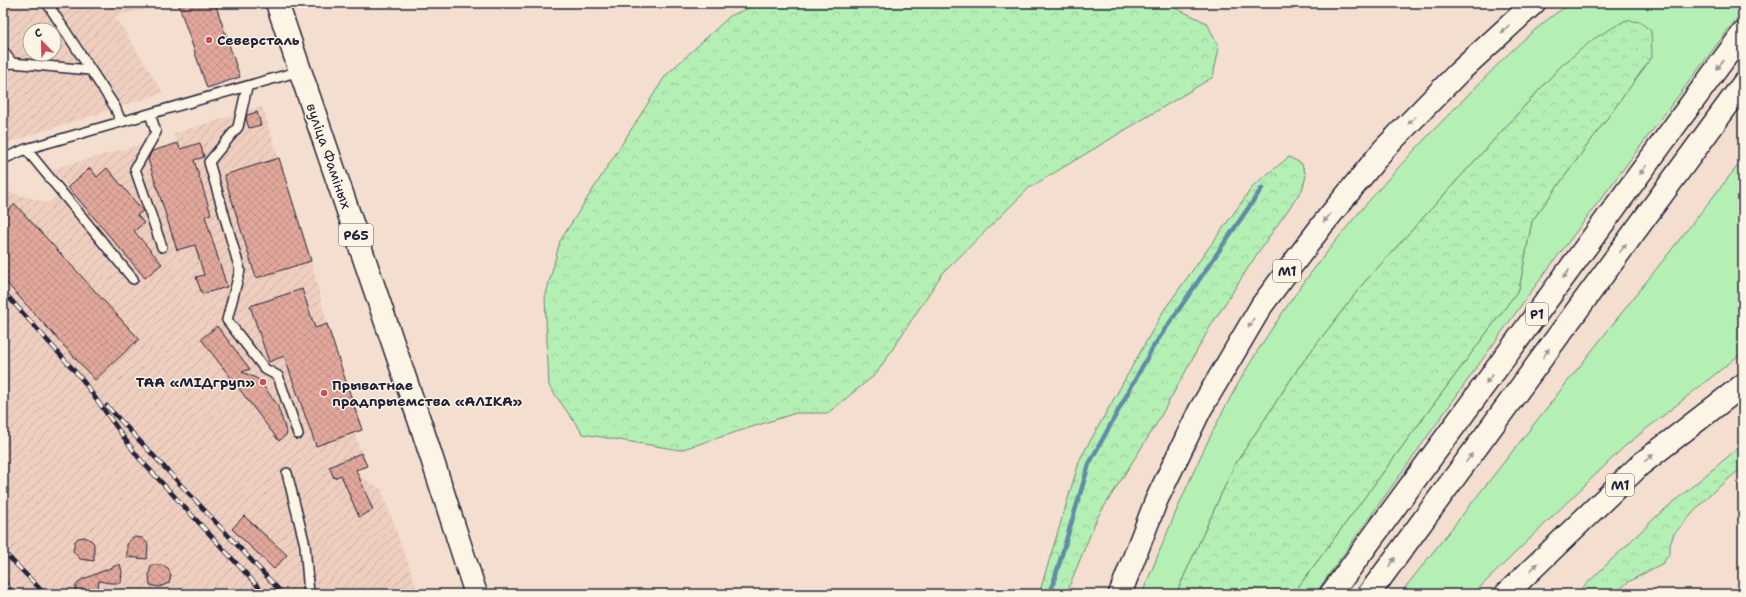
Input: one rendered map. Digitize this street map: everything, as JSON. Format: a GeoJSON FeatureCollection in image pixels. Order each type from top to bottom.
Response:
{"type":"FeatureCollection","features":[{"type":"Feature","properties":{"kind":"main road","name":"вуліца Фаміных"},"geometry":{"type":"LineString","coordinates":[[277,3],[435,468],[476,594]]}},
{"type":"Feature","properties":{"kind":"main road","name":"М1"},"geometry":{"type":"LineString","coordinates":[[1120,594],[1156,501],[1200,410],[1262,306],[1323,224],[1384,149],[1458,73],[1534,3]]}},
{"type":"Feature","properties":{"kind":"main road","name":"Р1"},"geometry":{"type":"LineString","coordinates":[[1331,594],[1743,33]]}},
{"type":"Feature","properties":{"kind":"main road","name":"Р1"},"geometry":{"type":"LineString","coordinates":[[1369,594],[1743,84]]}},
{"type":"Feature","properties":{"kind":"main road","name":"М1"},"geometry":{"type":"LineString","coordinates":[[1506,594],[1641,464],[1743,385]]}},
{"type":"Feature","properties":{"kind":"lane"},"geometry":{"type":"LineString","coordinates":[[47,3],[115,107],[121,122]]}},
{"type":"Feature","properties":{"kind":"lane"},"geometry":{"type":"LineString","coordinates":[[3,52],[7,64],[90,70]]}},
{"type":"Feature","properties":{"kind":"lane"},"geometry":{"type":"LineString","coordinates":[[3,159],[26,149],[300,72]]}},
{"type":"Feature","properties":{"kind":"lane"},"geometry":{"type":"LineString","coordinates":[[247,87],[238,127],[209,162],[240,270],[227,320],[265,369],[278,376],[298,434]]}},
{"type":"Feature","properties":{"kind":"lane"},"geometry":{"type":"LineString","coordinates":[[150,114],[156,132],[135,169],[162,247]]}},
{"type":"Feature","properties":{"kind":"lane"},"geometry":{"type":"LineString","coordinates":[[26,149],[133,279]]}},
{"type":"Feature","properties":{"kind":"lane"},"geometry":{"type":"LineString","coordinates":[[287,473],[305,545],[309,594]]}},
{"type":"Feature","properties":{"kind":"shaded area"},"geometry":{"type":"Polygon","coordinates":[[[3,3],[174,3],[115,16],[163,93],[3,144],[3,3]]]}},
{"type":"Feature","properties":{"kind":"shaded area"},"geometry":{"type":"Polygon","coordinates":[[[262,106],[311,261],[327,324],[362,430],[354,433],[367,465],[356,470],[359,476],[381,489],[419,594],[3,594],[3,190],[47,203],[68,187],[52,169],[151,142],[153,150],[178,143],[173,134],[262,106]]]}},
{"type":"Feature","properties":{"kind":"green space"},"geometry":{"type":"Polygon","coordinates":[[[760,3],[1165,3],[1207,23],[1219,48],[1213,77],[1029,188],[942,274],[876,374],[828,413],[796,413],[680,450],[583,434],[549,386],[545,298],[560,241],[666,75],[730,16],[760,3]]]}},
{"type":"Feature","properties":{"kind":"green space"},"geometry":{"type":"Polygon","coordinates":[[[1571,3],[1743,3],[1743,10],[1527,297],[1315,594],[1293,594],[1519,289],[1532,221],[1652,57],[1561,66],[1362,285],[1299,367],[1234,466],[1176,594],[1142,594],[1185,491],[1221,415],[1257,351],[1310,274],[1368,202],[1431,133],[1521,42],[1548,19],[1571,3]]]}},
{"type":"Feature","properties":{"kind":"green space"},"geometry":{"type":"Polygon","coordinates":[[[1626,20],[1640,22],[1651,31],[1652,57],[1532,221],[1519,289],[1293,594],[1176,594],[1234,466],[1299,367],[1362,285],[1561,66],[1595,38],[1626,20]]]}},
{"type":"Feature","properties":{"kind":"green space"},"geometry":{"type":"Polygon","coordinates":[[[1289,157],[1302,164],[1306,176],[1302,190],[1259,251],[1210,327],[1157,423],[1097,518],[1066,594],[1039,594],[1080,459],[1164,310],[1254,185],[1289,157]]]}},
{"type":"Feature","properties":{"kind":"green space"},"geometry":{"type":"Polygon","coordinates":[[[1743,159],[1743,352],[1625,446],[1473,594],[1400,594],[1743,159]]]}},
{"type":"Feature","properties":{"kind":"green space"},"geometry":{"type":"Polygon","coordinates":[[[1743,444],[1743,467],[1709,495],[1674,534],[1670,545],[1670,553],[1663,563],[1630,581],[1613,594],[1576,594],[1658,515],[1743,444]]]}},
{"type":"Feature","properties":{"kind":"building","name":"Северсталь"},"geometry":{"type":"Polygon","coordinates":[[[178,3],[215,3],[240,77],[207,88],[178,3]]]}},
{"type":"Feature","properties":{"kind":"building"},"geometry":{"type":"Polygon","coordinates":[[[257,112],[261,125],[249,128],[246,119],[247,115],[257,112]]]}},
{"type":"Feature","properties":{"kind":"building"},"geometry":{"type":"Polygon","coordinates":[[[178,143],[180,149],[200,143],[204,157],[194,160],[211,214],[205,216],[227,287],[202,294],[196,277],[204,275],[195,245],[177,250],[148,159],[152,151],[178,143]]]}},
{"type":"Feature","properties":{"kind":"building"},"geometry":{"type":"Polygon","coordinates":[[[279,158],[311,261],[256,278],[224,175],[279,158]]]}},
{"type":"Feature","properties":{"kind":"building"},"geometry":{"type":"Polygon","coordinates":[[[90,168],[97,177],[107,168],[143,211],[137,215],[144,223],[134,231],[162,264],[145,278],[68,187],[90,168]]]}},
{"type":"Feature","properties":{"kind":"building"},"geometry":{"type":"Polygon","coordinates":[[[15,204],[139,339],[95,380],[3,279],[3,215],[15,204]]]}},
{"type":"Feature","properties":{"kind":"building","name":"Прыватнае прадпрыемства «АЛІКА»"},"geometry":{"type":"Polygon","coordinates":[[[302,289],[315,328],[327,324],[362,430],[316,446],[284,356],[269,362],[250,306],[302,289]]]}},
{"type":"Feature","properties":{"kind":"building"},"geometry":{"type":"Polygon","coordinates":[[[217,326],[250,369],[242,372],[258,379],[277,404],[287,434],[279,441],[201,339],[217,326]]]}},
{"type":"Feature","properties":{"kind":"building"},"geometry":{"type":"Polygon","coordinates":[[[361,453],[367,466],[356,470],[373,510],[359,517],[341,475],[334,478],[329,467],[361,453]]]}},
{"type":"Feature","properties":{"kind":"building"},"geometry":{"type":"Polygon","coordinates":[[[244,516],[287,555],[274,569],[232,529],[244,516]]]}},
{"type":"Feature","properties":{"kind":"building"},"geometry":{"type":"Polygon","coordinates":[[[85,537],[94,544],[94,561],[80,559],[73,551],[75,541],[78,538],[85,537]]]}},
{"type":"Feature","properties":{"kind":"building"},"geometry":{"type":"Polygon","coordinates":[[[131,538],[142,538],[148,544],[147,559],[127,557],[127,544],[131,538]]]}},
{"type":"Feature","properties":{"kind":"building"},"geometry":{"type":"Polygon","coordinates":[[[120,564],[122,572],[121,583],[99,581],[97,594],[74,594],[76,586],[81,580],[120,564]]]}},
{"type":"Feature","properties":{"kind":"building"},"geometry":{"type":"Polygon","coordinates":[[[151,565],[162,565],[168,568],[171,575],[169,583],[159,587],[150,585],[149,575],[151,565]]]}},
{"type":"Feature","properties":{"kind":"waterway"},"geometry":{"type":"LineString","coordinates":[[1050,594],[1089,464],[1153,347],[1262,188]]}},
{"type":"Feature","properties":{"kind":"railway"},"geometry":{"type":"LineString","coordinates":[[3,291],[81,378],[138,457],[265,594]]}},
{"type":"Feature","properties":{"kind":"railway"},"geometry":{"type":"LineString","coordinates":[[107,406],[283,594]]}},
{"type":"Feature","properties":{"kind":"railway"},"geometry":{"type":"LineString","coordinates":[[3,551],[45,594]]}},
{"type":"Feature","properties":{"kind":"railway"},"geometry":{"type":"LineString","coordinates":[[3,581],[14,594]]}},
{"type":"Feature","properties":{"kind":"place","name":"Северсталь"},"geometry":{"type":"Point","coordinates":[209,40]}},
{"type":"Feature","properties":{"kind":"place","name":"ТАА «МІДгруп»"},"geometry":{"type":"Point","coordinates":[263,382]}},
{"type":"Feature","properties":{"kind":"place","name":"Прыватнае прадпрыемства «АЛІКА»"},"geometry":{"type":"Point","coordinates":[324,393]}}]}
